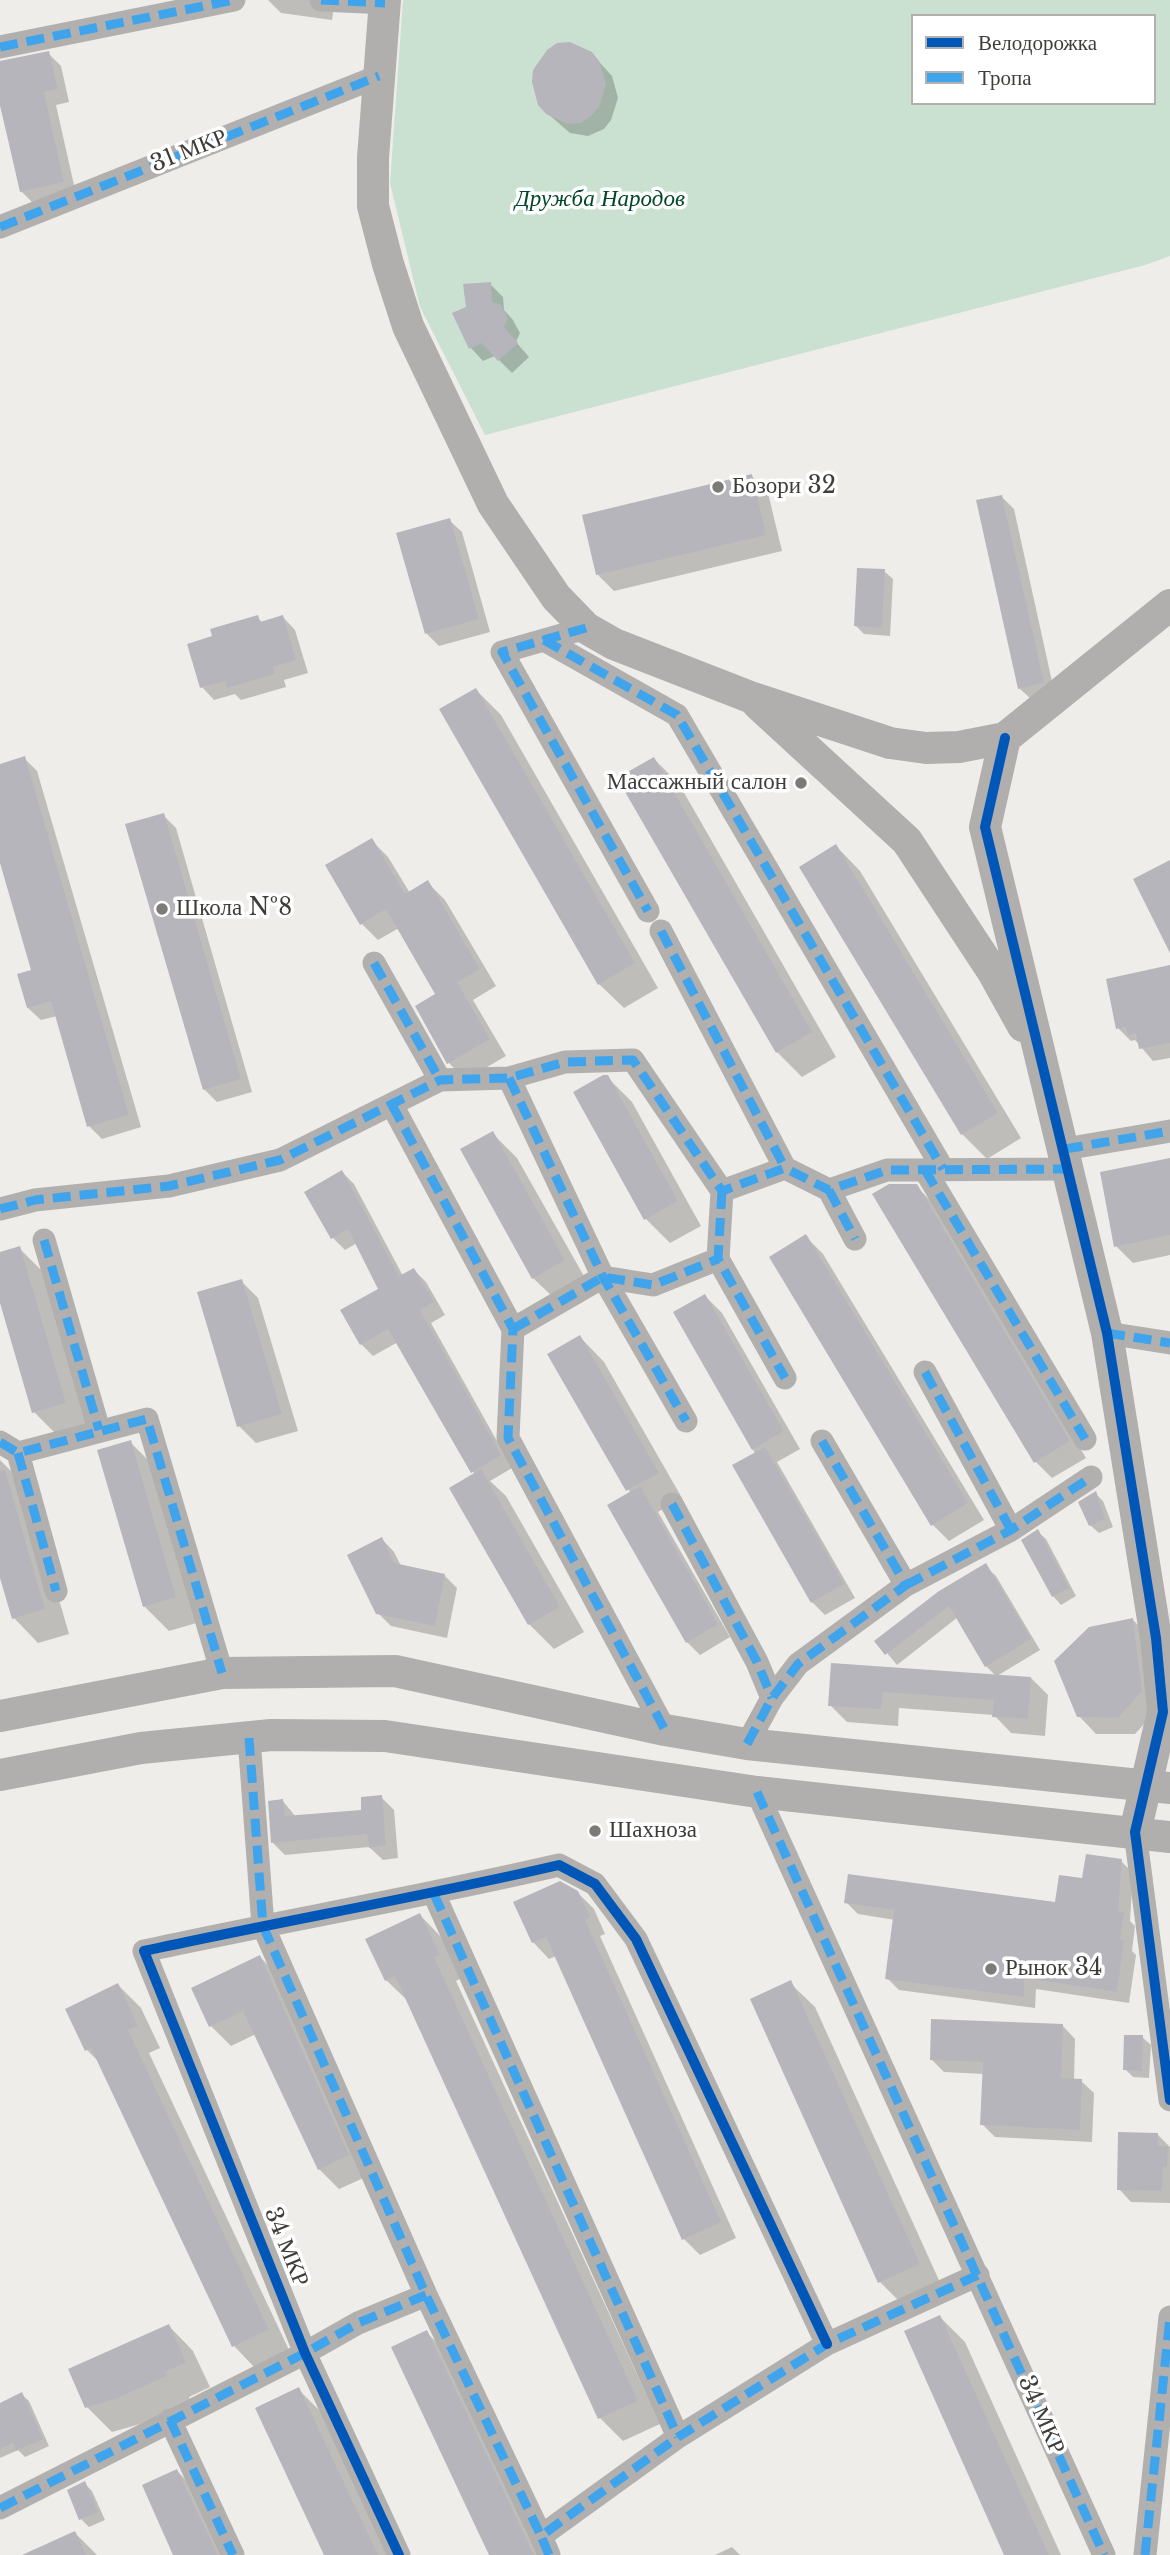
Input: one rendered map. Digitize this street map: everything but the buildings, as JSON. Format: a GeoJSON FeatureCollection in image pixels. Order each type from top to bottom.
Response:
{"type":"FeatureCollection","features":[{"type":"Feature","properties":{"kind":"street"},"geometry":{"type":"LineString","coordinates":[[0,47],[234,0]]}},
{"type":"Feature","properties":{"kind":"street"},"geometry":{"type":"LineString","coordinates":[[313,0],[385,2],[373,206],[408,326],[492,504],[556,597],[586,628],[614,644],[750,697],[890,743],[926,748],[1005,738],[1170,605]]}},
{"type":"Feature","properties":{"kind":"street","name":"31 МКР"},"geometry":{"type":"LineString","coordinates":[[0,228],[379,76]]}},
{"type":"Feature","properties":{"kind":"street"},"geometry":{"type":"LineString","coordinates":[[586,628],[502,652],[648,911]]}},
{"type":"Feature","properties":{"kind":"street"},"geometry":{"type":"LineString","coordinates":[[544,640],[677,715],[1085,1439]]}},
{"type":"Feature","properties":{"kind":"street"},"geometry":{"type":"LineString","coordinates":[[750,697],[907,841],[993,972],[1023,1025],[1067,1159]]}},
{"type":"Feature","properties":{"kind":"street"},"geometry":{"type":"LineString","coordinates":[[1005,738],[985,827],[1107,1334],[1156,1638],[1163,1712],[1158,1786],[1135,1832],[1170,2100]]}},
{"type":"Feature","properties":{"kind":"street"},"geometry":{"type":"LineString","coordinates":[[662,931],[785,1168],[829,1190],[855,1239]]}},
{"type":"Feature","properties":{"kind":"street"},"geometry":{"type":"LineString","coordinates":[[374,963],[440,1080]]}},
{"type":"Feature","properties":{"kind":"street"},"geometry":{"type":"LineString","coordinates":[[0,1209],[34,1200],[169,1186],[280,1160],[440,1080],[509,1078],[565,1062],[633,1060],[722,1191],[718,1259],[785,1378]]}},
{"type":"Feature","properties":{"kind":"street"},"geometry":{"type":"LineString","coordinates":[[509,1078],[603,1277],[686,1421]]}},
{"type":"Feature","properties":{"kind":"street"},"geometry":{"type":"LineString","coordinates":[[392,1105],[513,1329],[508,1438],[664,1730]]}},
{"type":"Feature","properties":{"kind":"street"},"geometry":{"type":"LineString","coordinates":[[829,1190],[887,1170],[934,1170],[1067,1159],[1170,1131]]}},
{"type":"Feature","properties":{"kind":"street"},"geometry":{"type":"LineString","coordinates":[[722,1191],[785,1168]]}},
{"type":"Feature","properties":{"kind":"street"},"geometry":{"type":"LineString","coordinates":[[44,1240],[99,1430]]}},
{"type":"Feature","properties":{"kind":"street"},"geometry":{"type":"LineString","coordinates":[[513,1329],[603,1277],[653,1284],[718,1259]]}},
{"type":"Feature","properties":{"kind":"street"},"geometry":{"type":"LineString","coordinates":[[1107,1334],[1170,1343]]}},
{"type":"Feature","properties":{"kind":"street"},"geometry":{"type":"LineString","coordinates":[[925,1372],[1011,1530]]}},
{"type":"Feature","properties":{"kind":"street"},"geometry":{"type":"LineString","coordinates":[[56,1591],[9,1448],[147,1419],[222,1673]]}},
{"type":"Feature","properties":{"kind":"street"},"geometry":{"type":"LineString","coordinates":[[822,1441],[906,1585]]}},
{"type":"Feature","properties":{"kind":"street"},"geometry":{"type":"LineString","coordinates":[[747,1744],[772,1698],[798,1664],[906,1585],[1011,1530],[1091,1477]]}},
{"type":"Feature","properties":{"kind":"street"},"geometry":{"type":"LineString","coordinates":[[672,1504],[757,1662],[772,1698]]}},
{"type":"Feature","properties":{"kind":"street"},"geometry":{"type":"LineString","coordinates":[[0,1716],[222,1673],[395,1671],[664,1730],[747,1744],[1158,1786]]}},
{"type":"Feature","properties":{"kind":"street"},"geometry":{"type":"LineString","coordinates":[[0,1775],[141,1748],[249,1738],[385,1736],[757,1792],[1170,1837]]}},
{"type":"Feature","properties":{"kind":"street"},"geometry":{"type":"LineString","coordinates":[[249,1738],[263,1926],[426,2295],[545,2545],[678,2437],[827,2344],[978,2276]]}},
{"type":"Feature","properties":{"kind":"street","name":"34 МКР"},"geometry":{"type":"LineString","coordinates":[[757,1792],[1104,2555]]}},
{"type":"Feature","properties":{"kind":"street"},"geometry":{"type":"LineString","coordinates":[[263,1926],[433,1894],[559,1865],[595,1884],[636,1939],[827,2344]]}},
{"type":"Feature","properties":{"kind":"street"},"geometry":{"type":"LineString","coordinates":[[433,1894],[678,2437]]}},
{"type":"Feature","properties":{"kind":"street","name":"34 МКР"},"geometry":{"type":"LineString","coordinates":[[263,1926],[144,1951],[306,2353],[399,2555]]}},
{"type":"Feature","properties":{"kind":"street"},"geometry":{"type":"LineString","coordinates":[[0,2508],[306,2353],[358,2323],[426,2295]]}},
{"type":"Feature","properties":{"kind":"street"},"geometry":{"type":"LineString","coordinates":[[1145,2555],[1170,2317]]}},
{"type":"Feature","properties":{"kind":"street"},"geometry":{"type":"LineString","coordinates":[[170,2420],[233,2555]]}},
{"type":"Feature","properties":{"kind":"green space","name":"Дружба Народов"},"geometry":{"type":"Polygon","coordinates":[[[403,0],[1170,0],[1170,256],[1145,265],[485,435],[420,307],[390,183],[403,0]]]}},
{"type":"Feature","properties":{"kind":"marked path"},"geometry":{"type":"LineString","coordinates":[[0,47],[234,0]]}},
{"type":"Feature","properties":{"kind":"marked path"},"geometry":{"type":"LineString","coordinates":[[321,0],[385,3]]}},
{"type":"Feature","properties":{"kind":"marked path"},"geometry":{"type":"LineString","coordinates":[[0,227],[379,76]]}},
{"type":"Feature","properties":{"kind":"marked path"},"geometry":{"type":"LineString","coordinates":[[586,628],[502,652],[648,911]]}},
{"type":"Feature","properties":{"kind":"marked path"},"geometry":{"type":"LineString","coordinates":[[544,640],[677,715],[943,1169]]}},
{"type":"Feature","properties":{"kind":"marked path"},"geometry":{"type":"LineString","coordinates":[[661,931],[785,1168]]}},
{"type":"Feature","properties":{"kind":"marked path"},"geometry":{"type":"LineString","coordinates":[[374,963],[440,1080]]}},
{"type":"Feature","properties":{"kind":"marked path"},"geometry":{"type":"LineString","coordinates":[[0,1209],[35,1200],[169,1186],[280,1160],[440,1080],[509,1078],[565,1062],[633,1060],[722,1191],[785,1168],[829,1190],[887,1170],[1070,1169]]}},
{"type":"Feature","properties":{"kind":"marked path"},"geometry":{"type":"LineString","coordinates":[[509,1078],[603,1277],[686,1421]]}},
{"type":"Feature","properties":{"kind":"marked path"},"geometry":{"type":"LineString","coordinates":[[392,1105],[513,1329],[508,1438],[665,1730]]}},
{"type":"Feature","properties":{"kind":"marked path"},"geometry":{"type":"LineString","coordinates":[[1065,1149],[1170,1131]]}},
{"type":"Feature","properties":{"kind":"marked path"},"geometry":{"type":"LineString","coordinates":[[925,1170],[1085,1439]]}},
{"type":"Feature","properties":{"kind":"marked path"},"geometry":{"type":"LineString","coordinates":[[829,1190],[855,1239]]}},
{"type":"Feature","properties":{"kind":"marked path"},"geometry":{"type":"LineString","coordinates":[[722,1191],[718,1259],[785,1378]]}},
{"type":"Feature","properties":{"kind":"marked path"},"geometry":{"type":"LineString","coordinates":[[44,1240],[99,1430]]}},
{"type":"Feature","properties":{"kind":"marked path"},"geometry":{"type":"LineString","coordinates":[[513,1329],[603,1277],[653,1285],[718,1259]]}},
{"type":"Feature","properties":{"kind":"marked path"},"geometry":{"type":"LineString","coordinates":[[1107,1333],[1170,1343]]}},
{"type":"Feature","properties":{"kind":"marked path"},"geometry":{"type":"LineString","coordinates":[[925,1372],[1011,1530]]}},
{"type":"Feature","properties":{"kind":"marked path"},"geometry":{"type":"LineString","coordinates":[[0,1442],[18,1453],[147,1419],[222,1673]]}},
{"type":"Feature","properties":{"kind":"marked path"},"geometry":{"type":"LineString","coordinates":[[747,1744],[772,1698],[798,1664],[906,1585],[822,1441]]}},
{"type":"Feature","properties":{"kind":"marked path"},"geometry":{"type":"LineString","coordinates":[[18,1453],[56,1591]]}},
{"type":"Feature","properties":{"kind":"marked path"},"geometry":{"type":"LineString","coordinates":[[906,1585],[1011,1530],[1091,1477]]}},
{"type":"Feature","properties":{"kind":"marked path"},"geometry":{"type":"LineString","coordinates":[[672,1504],[757,1662],[772,1698]]}},
{"type":"Feature","properties":{"kind":"marked path"},"geometry":{"type":"LineString","coordinates":[[249,1738],[263,1926],[426,2295],[541,2536]]}},
{"type":"Feature","properties":{"kind":"marked path"},"geometry":{"type":"LineString","coordinates":[[757,1792],[1104,2555]]}},
{"type":"Feature","properties":{"kind":"marked path"},"geometry":{"type":"LineString","coordinates":[[434,1894],[678,2437]]}},
{"type":"Feature","properties":{"kind":"marked path"},"geometry":{"type":"LineString","coordinates":[[549,2555],[541,2536],[678,2437],[827,2344],[978,2275]]}},
{"type":"Feature","properties":{"kind":"marked path"},"geometry":{"type":"LineString","coordinates":[[0,2508],[305,2353],[358,2323],[426,2295]]}},
{"type":"Feature","properties":{"kind":"marked path"},"geometry":{"type":"LineString","coordinates":[[1145,2555],[1170,2317]]}},
{"type":"Feature","properties":{"kind":"marked path"},"geometry":{"type":"LineString","coordinates":[[170,2420],[233,2555]]}},
{"type":"Feature","properties":{"kind":"cycle path"},"geometry":{"type":"LineString","coordinates":[[1005,738],[985,827],[1107,1333],[1156,1638],[1163,1712],[1135,1832],[1170,2100]]}},
{"type":"Feature","properties":{"kind":"cycle path"},"geometry":{"type":"LineString","coordinates":[[399,2555],[305,2353],[144,1951],[559,1865],[595,1884],[636,1939],[827,2344]]}},
{"type":"Feature","properties":{"kind":"place","name":"Бозори 32"},"geometry":{"type":"Point","coordinates":[718,487]}},
{"type":"Feature","properties":{"kind":"place","name":"Массажный салон"},"geometry":{"type":"Point","coordinates":[801,783]}},
{"type":"Feature","properties":{"kind":"place","name":"Школа №8"},"geometry":{"type":"Point","coordinates":[162,909]}},
{"type":"Feature","properties":{"kind":"place","name":"Шахноза"},"geometry":{"type":"Point","coordinates":[595,1831]}},
{"type":"Feature","properties":{"kind":"place","name":"Рынок 34"},"geometry":{"type":"Point","coordinates":[991,1969]}}]}
